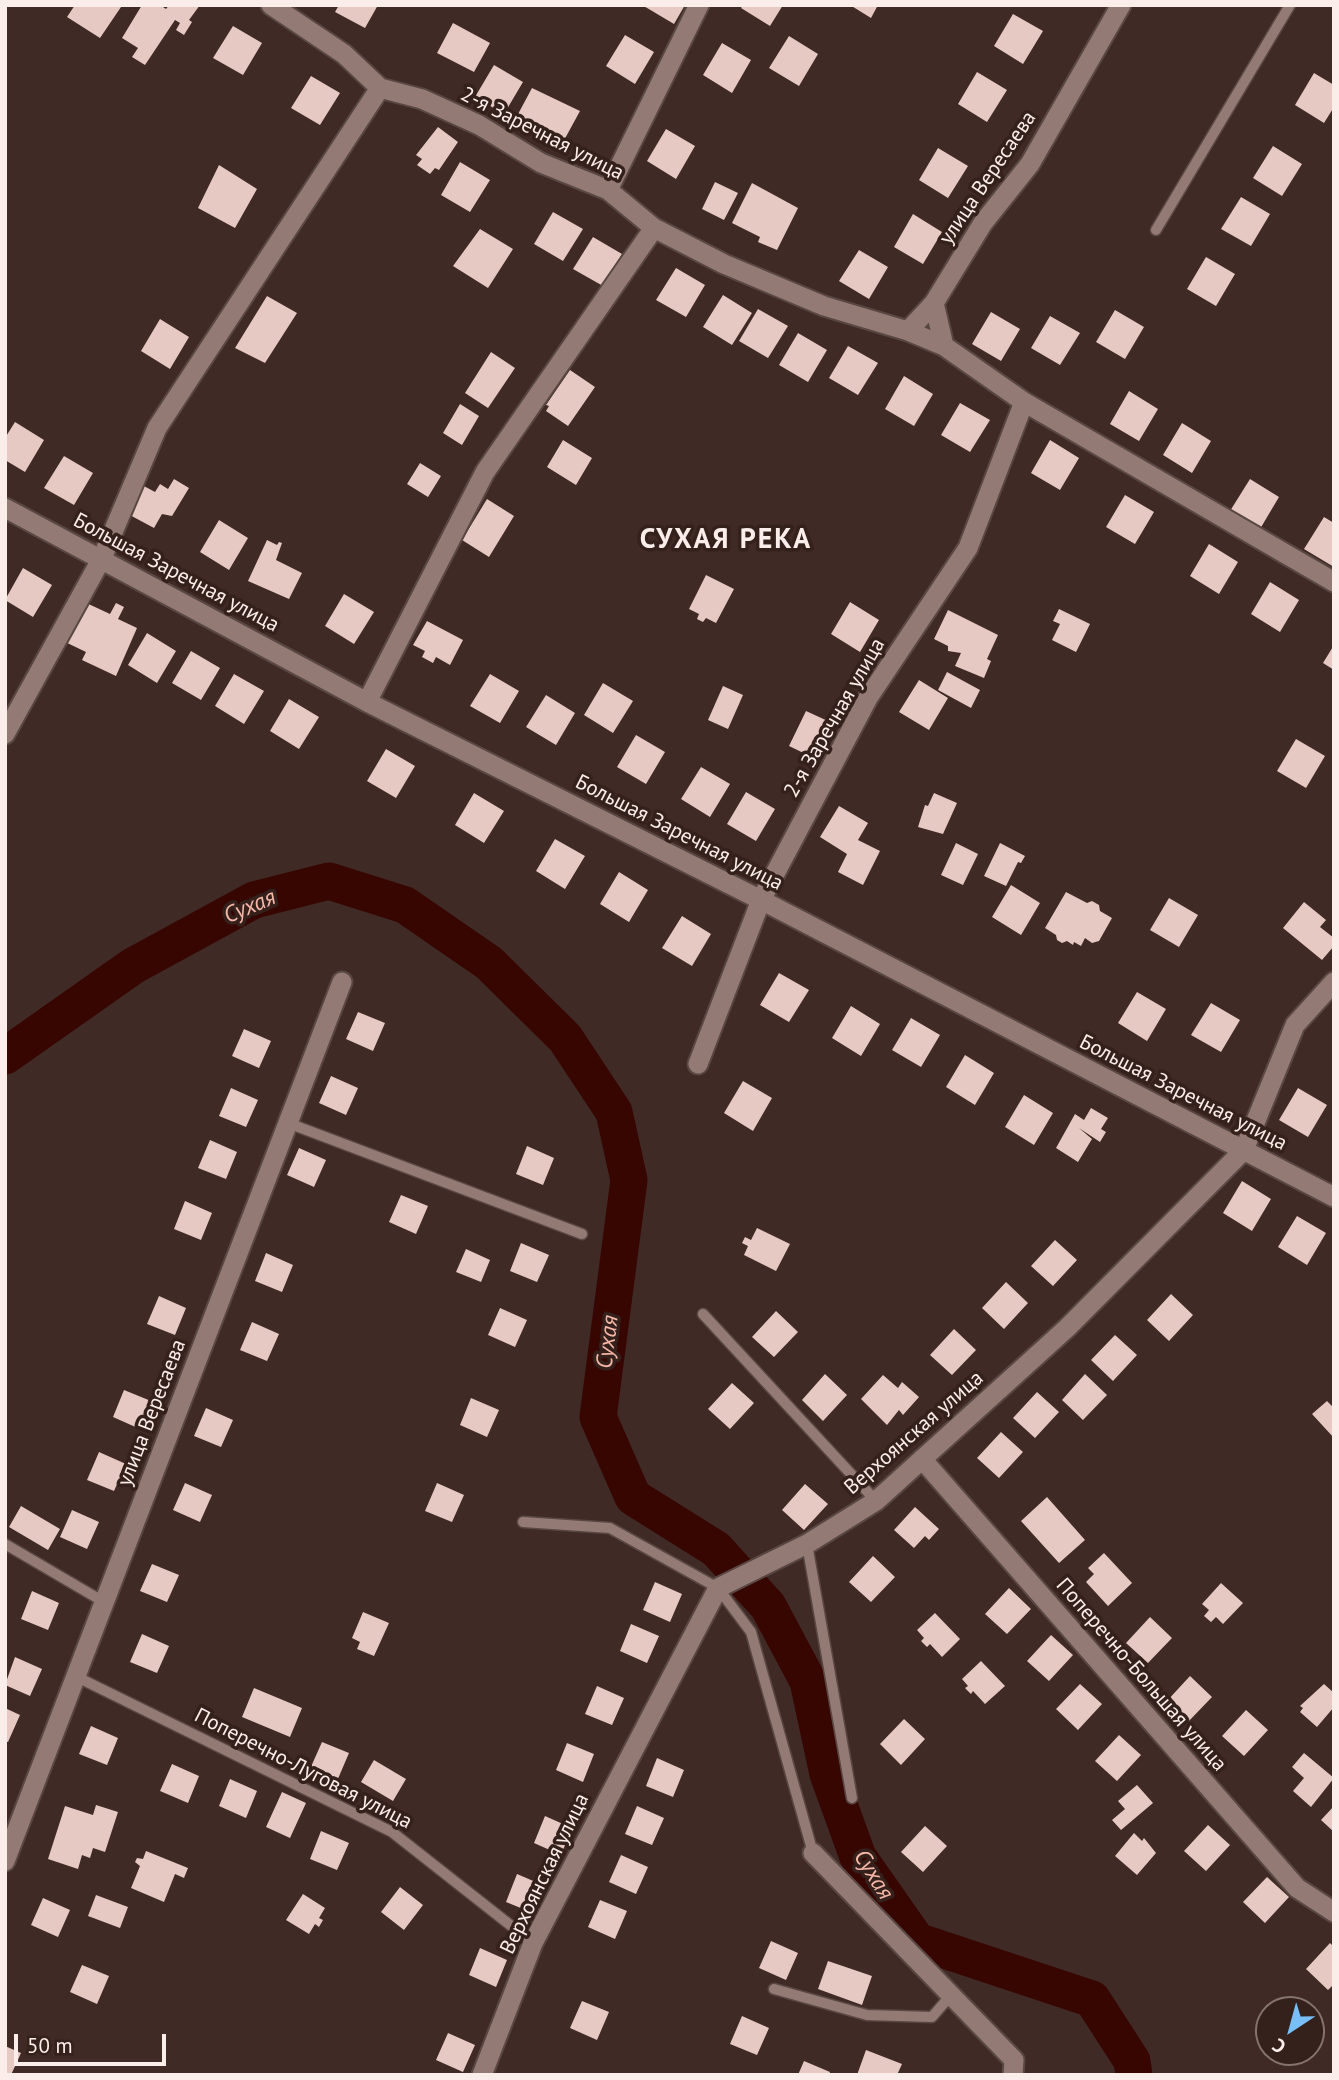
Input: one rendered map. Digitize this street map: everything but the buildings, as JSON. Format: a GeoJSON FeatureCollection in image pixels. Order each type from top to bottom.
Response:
{"type":"FeatureCollection","features":[{"type":"Feature","properties":{"kind":"street","name":"2-я Заречная улица"},"geometry":{"type":"LineString","coordinates":[[271,5],[344,54],[380,88],[422,99],[479,125],[541,163],[608,191],[654,228],[724,264],[824,306],[908,331],[944,346],[1024,402],[1334,582]]}},
{"type":"Feature","properties":{"kind":"street"},"geometry":{"type":"LineString","coordinates":[[608,191],[699,5]]}},
{"type":"Feature","properties":{"kind":"street","name":"улица Вересаева"},"geometry":{"type":"LineString","coordinates":[[908,331],[934,303],[983,223],[1030,164],[1121,5]]}},
{"type":"Feature","properties":{"kind":"street"},"geometry":{"type":"LineString","coordinates":[[5,734],[102,558],[157,428],[380,88]]}},
{"type":"Feature","properties":{"kind":"street"},"geometry":{"type":"LineString","coordinates":[[367,702],[485,472],[654,228]]}},
{"type":"Feature","properties":{"kind":"street"},"geometry":{"type":"LineString","coordinates":[[934,303],[944,346]]}},
{"type":"Feature","properties":{"kind":"street","name":"2-я Заречная улица"},"geometry":{"type":"LineString","coordinates":[[698,1064],[761,900],[867,698],[968,548],[1024,402]]}},
{"type":"Feature","properties":{"kind":"street","name":"Большая Заречная улица"},"geometry":{"type":"LineString","coordinates":[[5,508],[367,702],[761,900],[1334,1197]]}},
{"type":"Feature","properties":{"kind":"street","name":"улица Вересаева"},"geometry":{"type":"LineString","coordinates":[[5,1861],[342,982]]}},
{"type":"Feature","properties":{"kind":"street","name":"Верхоянская улица"},"geometry":{"type":"LineString","coordinates":[[482,2075],[533,1943],[718,1588],[785,1552],[807,1544],[876,1501],[1067,1328],[1244,1150],[1295,1025],[1334,982]]}},
{"type":"Feature","properties":{"kind":"street","name":"Поперечно-Большая улица"},"geometry":{"type":"LineString","coordinates":[[922,1459],[1297,1888],[1334,1912]]}},
{"type":"Feature","properties":{"kind":"street"},"geometry":{"type":"LineString","coordinates":[[813,1853],[1014,2060],[1013,2075]]}},
{"type":"Feature","properties":{"kind":"lane"},"geometry":{"type":"LineString","coordinates":[[1156,230],[1290,5]]}},
{"type":"Feature","properties":{"kind":"lane"},"geometry":{"type":"LineString","coordinates":[[288,1123],[583,1234]]}},
{"type":"Feature","properties":{"kind":"lane"},"geometry":{"type":"LineString","coordinates":[[703,1314],[876,1501]]}},
{"type":"Feature","properties":{"kind":"lane"},"geometry":{"type":"LineString","coordinates":[[523,1522],[610,1528],[718,1588],[751,1632],[813,1853]]}},
{"type":"Feature","properties":{"kind":"lane"},"geometry":{"type":"LineString","coordinates":[[5,1544],[104,1602]]}},
{"type":"Feature","properties":{"kind":"lane"},"geometry":{"type":"LineString","coordinates":[[807,1544],[852,1798]]}},
{"type":"Feature","properties":{"kind":"lane","name":"Поперечно-Луговая улица"},"geometry":{"type":"LineString","coordinates":[[75,1676],[392,1832],[533,1943]]}},
{"type":"Feature","properties":{"kind":"lane"},"geometry":{"type":"LineString","coordinates":[[774,1989],[867,2015],[932,2017],[951,1995]]}},
{"type":"Feature","properties":{"kind":"waterway","name":"Сухая"},"geometry":{"type":"LineString","coordinates":[[5,1056],[133,966],[254,900],[329,881],[405,905],[489,963],[565,1038],[614,1112],[629,1180],[598,1417],[633,1497],[716,1549],[768,1606],[808,1681],[828,1774],[858,1857],[917,1941],[1092,1999],[1132,2061],[1134,2075]]}},
{"type":"Feature","properties":{"kind":"district","name":"СУХАЯ РЕКА"},"geometry":{"type":"Point","coordinates":[726,540]}}]}
